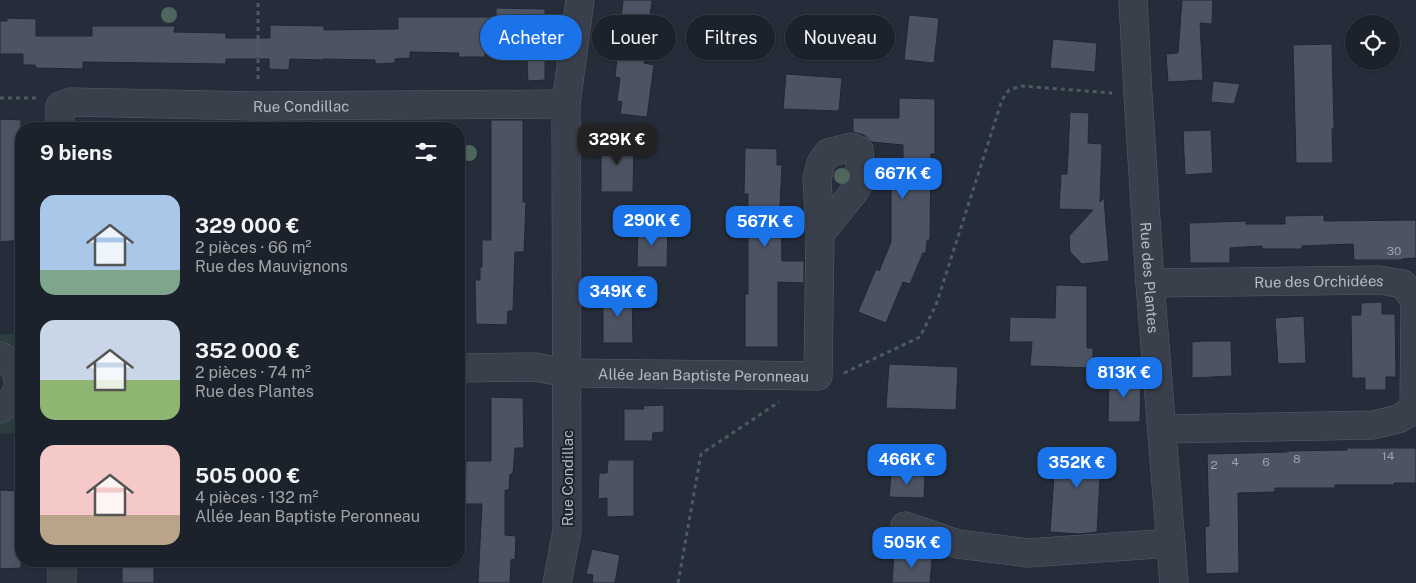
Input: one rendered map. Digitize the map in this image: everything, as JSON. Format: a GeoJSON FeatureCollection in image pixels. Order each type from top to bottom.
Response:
{"type":"FeatureCollection","features":[{"type":"Feature","properties":{"kind":"street","name":"Rue Condillac"},"geometry":{"type":"LineString","coordinates":[[557,583],[568,531],[566,104],[580,0]]}},
{"type":"Feature","properties":{"kind":"street","name":"Rue des Plantes"},"geometry":{"type":"LineString","coordinates":[[1133,0],[1150,283],[1174,583]]}},
{"type":"Feature","properties":{"kind":"street","name":"Rue Condillac"},"geometry":{"type":"LineString","coordinates":[[60,118],[71,102],[257,106],[566,104]]}},
{"type":"Feature","properties":{"kind":"street","name":"Allée Jean Baptiste Peronneau"},"geometry":{"type":"LineString","coordinates":[[567,363],[818,376],[820,234]]}},
{"type":"Feature","properties":{"kind":"street","name":"Rue des Orchidées"},"geometry":{"type":"LineString","coordinates":[[1150,283],[1379,280],[1403,284],[1414,301],[1414,410],[1398,419],[1373,425],[1162,429]]}},
{"type":"Feature","properties":{"kind":"street"},"geometry":{"type":"LineString","coordinates":[[465,353],[521,351],[567,363]]}},
{"type":"Feature","properties":{"kind":"street"},"geometry":{"type":"LineString","coordinates":[[0,356],[10,363],[15,370]]}},
{"type":"Feature","properties":{"kind":"street"},"geometry":{"type":"LineString","coordinates":[[465,368],[535,367],[567,363]]}},
{"type":"Feature","properties":{"kind":"street"},"geometry":{"type":"LineString","coordinates":[[0,409],[8,404],[15,396]]}},
{"type":"Feature","properties":{"kind":"street"},"geometry":{"type":"LineString","coordinates":[[905,526],[958,544],[1028,553],[1171,543]]}},
{"type":"Feature","properties":{"kind":"street"},"geometry":{"type":"LineString","coordinates":[[62,567],[62,583]]}},
{"type":"Feature","properties":{"kind":"path"},"geometry":{"type":"LineString","coordinates":[[257,106],[258,0]]}},
{"type":"Feature","properties":{"kind":"path"},"geometry":{"type":"LineString","coordinates":[[678,583],[701,454],[818,376],[836,376],[920,336],[936,305],[1002,100],[1009,90],[1021,86],[1138,95]]}},
{"type":"Feature","properties":{"kind":"path"},"geometry":{"type":"LineString","coordinates":[[0,98],[47,98],[60,118]]}},
{"type":"Feature","properties":{"kind":"shaded area"},"geometry":{"type":"Polygon","coordinates":[[[0,334],[15,334],[15,351],[0,345],[0,334]]]}},
{"type":"Feature","properties":{"kind":"shaded area"},"geometry":{"type":"Polygon","coordinates":[[[15,411],[15,433],[0,434],[0,417],[15,411]]]}},
{"type":"Feature","properties":{"kind":"building"},"geometry":{"type":"Polygon","coordinates":[[[623,0],[652,0],[650,15],[621,15],[623,0]]]}},
{"type":"Feature","properties":{"kind":"building"},"geometry":{"type":"Polygon","coordinates":[[[1182,0],[1213,0],[1212,24],[1200,23],[1203,80],[1168,82],[1166,54],[1178,53],[1182,0]]]}},
{"type":"Feature","properties":{"kind":"building"},"geometry":{"type":"Polygon","coordinates":[[[496,8],[545,9],[545,15],[496,15],[496,8]]]}},
{"type":"Feature","properties":{"kind":"building"},"geometry":{"type":"Polygon","coordinates":[[[909,15],[939,18],[934,63],[904,60],[909,15]]]}},
{"type":"Feature","properties":{"kind":"building"},"geometry":{"type":"Polygon","coordinates":[[[398,17],[480,17],[480,57],[458,57],[459,53],[410,52],[410,58],[395,59],[395,63],[375,64],[375,60],[290,59],[289,70],[269,69],[269,59],[226,59],[226,64],[83,62],[83,69],[36,68],[35,65],[23,65],[23,54],[0,54],[0,21],[7,21],[7,18],[36,19],[36,36],[92,36],[92,26],[175,26],[174,32],[226,33],[226,38],[270,38],[270,25],[324,26],[324,30],[398,29],[398,17]]]}},
{"type":"Feature","properties":{"kind":"building"},"geometry":{"type":"Polygon","coordinates":[[[1053,39],[1097,43],[1095,72],[1050,68],[1053,39]]]}},
{"type":"Feature","properties":{"kind":"building"},"geometry":{"type":"Polygon","coordinates":[[[1332,44],[1333,163],[1296,163],[1293,45],[1332,44]]]}},
{"type":"Feature","properties":{"kind":"building"},"geometry":{"type":"Polygon","coordinates":[[[527,60],[545,60],[545,80],[528,81],[527,60]]]}},
{"type":"Feature","properties":{"kind":"building"},"geometry":{"type":"Polygon","coordinates":[[[617,60],[644,60],[644,63],[654,65],[647,117],[620,114],[622,102],[617,101],[620,78],[615,77],[617,60]]]}},
{"type":"Feature","properties":{"kind":"building"},"geometry":{"type":"Polygon","coordinates":[[[786,74],[842,78],[839,111],[783,109],[786,74]]]}},
{"type":"Feature","properties":{"kind":"building"},"geometry":{"type":"Polygon","coordinates":[[[1213,81],[1240,84],[1234,104],[1211,102],[1213,81]]]}},
{"type":"Feature","properties":{"kind":"building"},"geometry":{"type":"Polygon","coordinates":[[[899,98],[935,99],[935,154],[931,154],[930,240],[927,240],[926,253],[923,253],[910,284],[903,282],[886,323],[858,312],[876,269],[879,271],[891,242],[891,182],[903,182],[903,145],[872,142],[864,135],[853,132],[853,118],[899,118],[899,98]]]}},
{"type":"Feature","properties":{"kind":"building"},"geometry":{"type":"Polygon","coordinates":[[[1070,112],[1089,113],[1088,143],[1102,144],[1100,202],[1104,198],[1109,261],[1082,264],[1070,252],[1069,236],[1093,210],[1059,209],[1061,174],[1067,174],[1070,112]]]}},
{"type":"Feature","properties":{"kind":"building"},"geometry":{"type":"Polygon","coordinates":[[[0,119],[21,120],[21,122],[15,122],[15,240],[0,242],[0,119]]]}},
{"type":"Feature","properties":{"kind":"building"},"geometry":{"type":"Polygon","coordinates":[[[491,120],[523,120],[523,202],[526,202],[524,252],[515,252],[513,311],[508,311],[507,325],[476,324],[475,280],[480,280],[482,240],[491,240],[491,120]]]}},
{"type":"Feature","properties":{"kind":"building"},"geometry":{"type":"Polygon","coordinates":[[[1211,130],[1213,173],[1185,175],[1183,131],[1211,130]]]}},
{"type":"Feature","properties":{"kind":"building"},"geometry":{"type":"Polygon","coordinates":[[[601,141],[634,141],[633,192],[601,192],[601,141]]]}},
{"type":"Feature","properties":{"kind":"building"},"geometry":{"type":"Polygon","coordinates":[[[745,148],[777,149],[777,165],[782,165],[780,207],[782,261],[804,261],[804,283],[778,282],[778,347],[745,347],[745,294],[748,294],[748,194],[744,194],[745,148]]]}},
{"type":"Feature","properties":{"kind":"building"},"geometry":{"type":"Polygon","coordinates":[[[1324,215],[1324,221],[1416,220],[1416,258],[1402,260],[1354,260],[1353,244],[1302,246],[1302,249],[1262,249],[1262,246],[1230,248],[1230,263],[1190,263],[1189,223],[1246,221],[1246,224],[1285,224],[1285,216],[1324,215]]]}},
{"type":"Feature","properties":{"kind":"building"},"geometry":{"type":"Polygon","coordinates":[[[638,227],[668,227],[667,267],[637,267],[638,227]]]}},
{"type":"Feature","properties":{"kind":"building"},"geometry":{"type":"Polygon","coordinates":[[[1056,285],[1087,286],[1087,348],[1093,348],[1093,368],[1030,366],[1032,342],[1009,342],[1010,317],[1055,318],[1056,285]]]}},
{"type":"Feature","properties":{"kind":"building"},"geometry":{"type":"Polygon","coordinates":[[[603,292],[632,292],[633,343],[603,343],[603,292]]]}},
{"type":"Feature","properties":{"kind":"building"},"geometry":{"type":"Polygon","coordinates":[[[1382,302],[1382,314],[1395,314],[1396,377],[1386,377],[1386,390],[1365,390],[1365,378],[1352,378],[1351,315],[1361,315],[1361,303],[1382,302]]]}},
{"type":"Feature","properties":{"kind":"building"},"geometry":{"type":"Polygon","coordinates":[[[1304,316],[1306,363],[1278,364],[1275,318],[1304,316]]]}},
{"type":"Feature","properties":{"kind":"building"},"geometry":{"type":"Polygon","coordinates":[[[1231,341],[1232,376],[1192,378],[1192,342],[1231,341]]]}},
{"type":"Feature","properties":{"kind":"building"},"geometry":{"type":"Polygon","coordinates":[[[889,364],[958,367],[956,410],[886,408],[889,364]]]}},
{"type":"Feature","properties":{"kind":"building"},"geometry":{"type":"Polygon","coordinates":[[[1109,376],[1141,377],[1140,422],[1108,422],[1109,376]]]}},
{"type":"Feature","properties":{"kind":"building"},"geometry":{"type":"Polygon","coordinates":[[[491,397],[523,398],[524,448],[515,448],[513,474],[510,474],[509,490],[505,490],[505,535],[516,536],[515,559],[511,560],[510,583],[478,583],[482,504],[465,504],[466,461],[491,461],[491,397]]]}},
{"type":"Feature","properties":{"kind":"building"},"geometry":{"type":"Polygon","coordinates":[[[664,405],[664,432],[653,433],[652,441],[624,441],[624,409],[644,409],[643,406],[664,405]]]}},
{"type":"Feature","properties":{"kind":"building"},"geometry":{"type":"Polygon","coordinates":[[[1051,447],[1108,450],[1107,478],[1100,478],[1097,532],[1079,534],[1050,532],[1054,476],[1050,475],[1051,447]]]}},
{"type":"Feature","properties":{"kind":"building"},"geometry":{"type":"Polygon","coordinates":[[[1347,448],[1416,448],[1416,483],[1335,485],[1335,488],[1275,488],[1275,492],[1238,493],[1239,573],[1206,574],[1205,527],[1209,526],[1207,454],[1347,450],[1347,448]]]}},
{"type":"Feature","properties":{"kind":"building"},"geometry":{"type":"Polygon","coordinates":[[[608,460],[634,460],[634,516],[607,517],[607,498],[598,499],[599,473],[607,473],[608,460]]]}},
{"type":"Feature","properties":{"kind":"building"},"geometry":{"type":"Polygon","coordinates":[[[891,474],[925,476],[924,498],[889,497],[891,474]]]}},
{"type":"Feature","properties":{"kind":"building"},"geometry":{"type":"Polygon","coordinates":[[[0,490],[15,491],[15,567],[21,568],[0,569],[0,490]]]}},
{"type":"Feature","properties":{"kind":"building"},"geometry":{"type":"Polygon","coordinates":[[[592,549],[620,555],[615,583],[592,583],[593,575],[586,574],[592,549]]]}},
{"type":"Feature","properties":{"kind":"building"},"geometry":{"type":"Polygon","coordinates":[[[894,554],[932,558],[930,583],[892,583],[894,554]]]}},
{"type":"Feature","properties":{"kind":"building"},"geometry":{"type":"Polygon","coordinates":[[[122,567],[154,567],[154,583],[122,583],[122,567]]]}}]}
